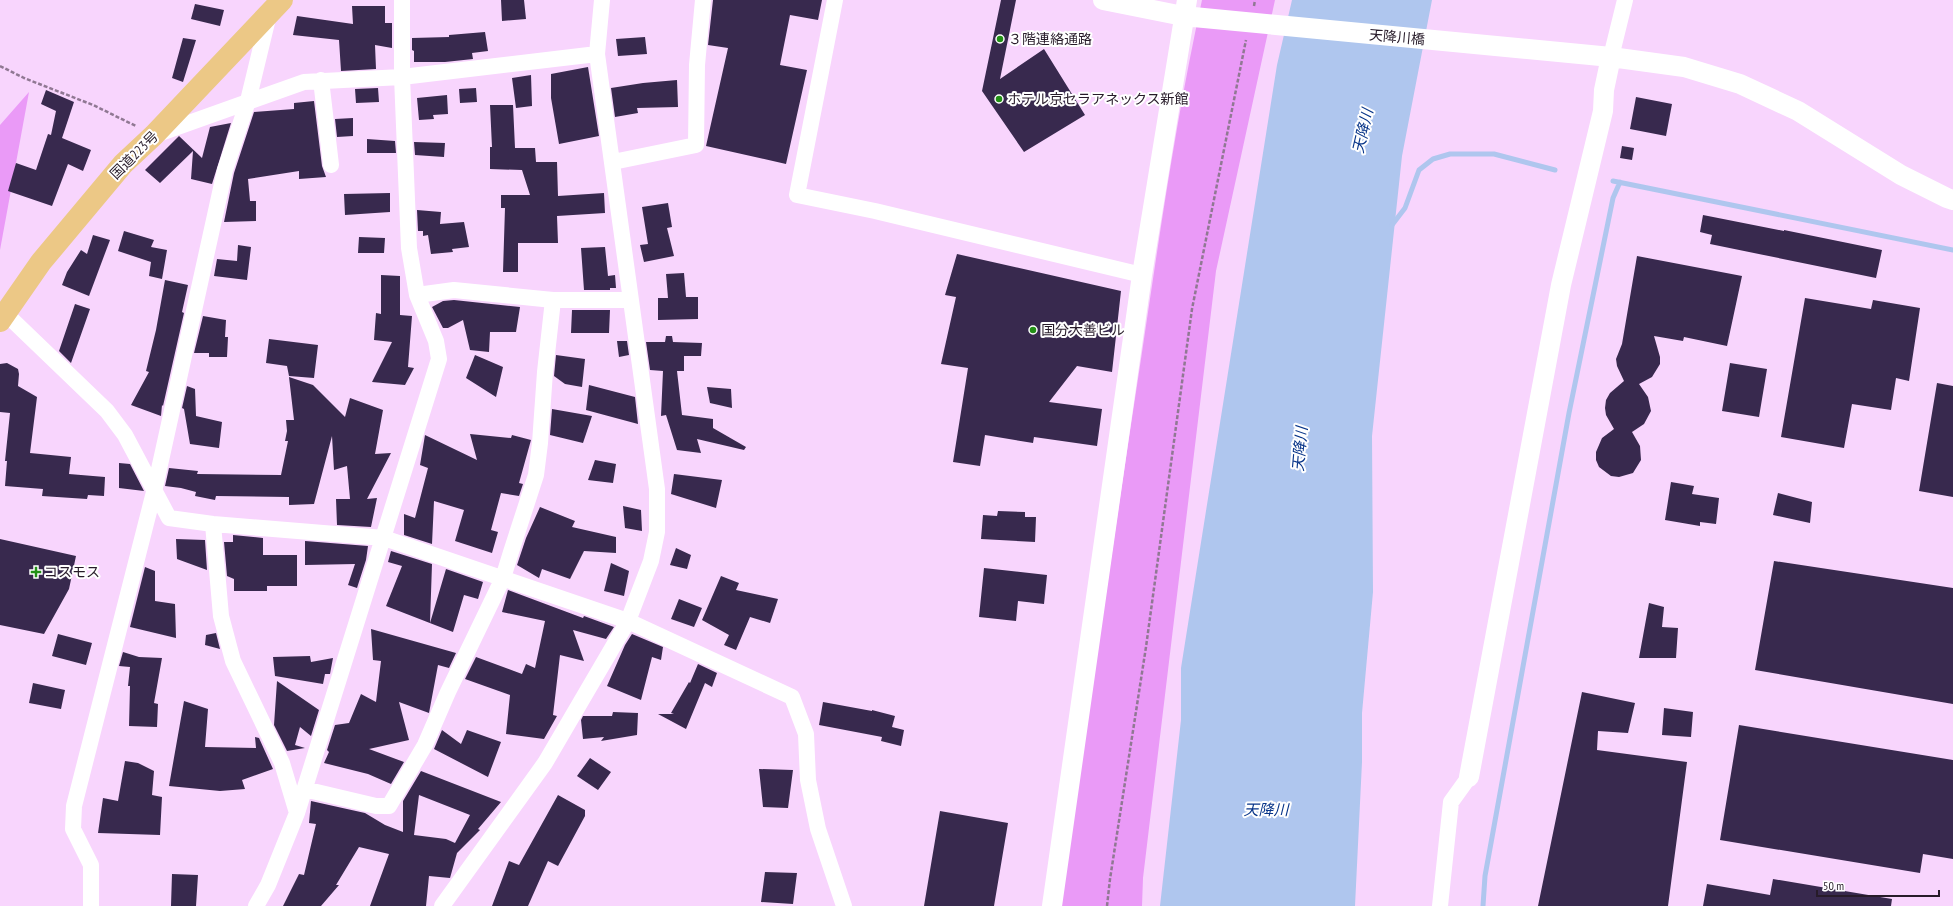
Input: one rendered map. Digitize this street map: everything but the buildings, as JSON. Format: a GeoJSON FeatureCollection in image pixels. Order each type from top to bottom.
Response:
{"type":"FeatureCollection","features":[{"type":"Feature","properties":{"kind":"highway","name":"国道223号"},"geometry":{"type":"LineString","coordinates":[[3,317],[41,262],[123,164],[154,135],[275,4]]}},
{"type":"Feature","properties":{"kind":"street"},"geometry":{"type":"LineString","coordinates":[[256,906],[268,885],[297,813],[439,359],[436,341],[417,295],[409,248],[402,77],[402,0]]}},
{"type":"Feature","properties":{"kind":"street"},"geometry":{"type":"LineString","coordinates":[[442,906],[545,764],[628,621],[651,561],[657,532],[657,489],[597,54],[602,0]]}},
{"type":"Feature","properties":{"kind":"street"},"geometry":{"type":"LineString","coordinates":[[612,162],[696,145],[697,65],[703,0]]}},
{"type":"Feature","properties":{"kind":"street"},"geometry":{"type":"LineString","coordinates":[[835,0],[797,195],[875,211],[1142,275]]}},
{"type":"Feature","properties":{"kind":"street","name":"天降川橋"},"geometry":{"type":"LineString","coordinates":[[1103,0],[1185,8],[1684,67],[1740,84],[1798,111],[1901,175],[1946,198],[1953,200]]}},
{"type":"Feature","properties":{"kind":"street"},"geometry":{"type":"LineString","coordinates":[[1440,906],[1450,802],[1469,777],[1561,285],[1603,111],[1604,90],[1625,0]]}},
{"type":"Feature","properties":{"kind":"street"},"geometry":{"type":"LineString","coordinates":[[91,906],[91,865],[73,830],[74,806],[154,492],[224,170],[248,101],[275,4]]}},
{"type":"Feature","properties":{"kind":"street"},"geometry":{"type":"LineString","coordinates":[[1052,906],[1142,275],[1185,8]]}},
{"type":"Feature","properties":{"kind":"street"},"geometry":{"type":"LineString","coordinates":[[154,135],[304,82],[402,77],[597,54]]}},
{"type":"Feature","properties":{"kind":"street"},"geometry":{"type":"LineString","coordinates":[[321,80],[331,165]]}},
{"type":"Feature","properties":{"kind":"street"},"geometry":{"type":"LineString","coordinates":[[417,295],[454,290],[553,300],[631,300]]}},
{"type":"Feature","properties":{"kind":"street"},"geometry":{"type":"LineString","coordinates":[[304,789],[376,806],[389,806],[426,745],[448,692],[503,578],[536,475],[553,300]]}},
{"type":"Feature","properties":{"kind":"street"},"geometry":{"type":"LineString","coordinates":[[3,317],[107,411],[125,435],[169,518],[212,524],[384,538],[628,621],[792,697],[806,734],[808,780],[818,829],[844,906]]}},
{"type":"Feature","properties":{"kind":"street"},"geometry":{"type":"LineString","coordinates":[[212,524],[221,616],[233,661],[282,764],[297,813]]}},
{"type":"Feature","properties":{"kind":"path"},"geometry":{"type":"LineString","coordinates":[[1253,8],[1255,0]]}},
{"type":"Feature","properties":{"kind":"path"},"geometry":{"type":"LineString","coordinates":[[1107,906],[1146,647],[1192,309],[1246,38]]}},
{"type":"Feature","properties":{"kind":"path"},"geometry":{"type":"LineString","coordinates":[[0,66],[24,78],[93,105],[154,135]]}},
{"type":"Feature","properties":{"kind":"shaded area"},"geometry":{"type":"Polygon","coordinates":[[[1202,0],[1275,0],[1216,271],[1143,878],[1142,906],[1061,906],[1161,224],[1184,89],[1202,0]]]}},
{"type":"Feature","properties":{"kind":"shaded area"},"geometry":{"type":"Polygon","coordinates":[[[29,92],[0,250],[0,125],[29,92]]]}},
{"type":"Feature","properties":{"kind":"water","name":"天降川"},"geometry":{"type":"Polygon","coordinates":[[[1292,0],[1432,0],[1402,156],[1372,436],[1373,592],[1362,713],[1362,762],[1355,906],[1160,906],[1181,720],[1181,668],[1277,65],[1292,0]]]}},
{"type":"Feature","properties":{"kind":"waterway"},"geometry":{"type":"LineString","coordinates":[[1392,225],[1405,208],[1419,170],[1433,159],[1450,154],[1494,154],[1555,170]]}},
{"type":"Feature","properties":{"kind":"waterway"},"geometry":{"type":"LineString","coordinates":[[1613,181],[1953,250]]}},
{"type":"Feature","properties":{"kind":"waterway"},"geometry":{"type":"LineString","coordinates":[[1483,906],[1485,876],[1569,413],[1613,198],[1620,182]]}},
{"type":"Feature","properties":{"kind":"place","name":"３階連絡通路"},"geometry":{"type":"Point","coordinates":[1000,39]}},
{"type":"Feature","properties":{"kind":"place","name":"ホテル京セラアネックス新館"},"geometry":{"type":"Point","coordinates":[999,99]}},
{"type":"Feature","properties":{"kind":"place","name":"国分大善ビル"},"geometry":{"type":"Point","coordinates":[1033,330]}},
{"type":"Feature","properties":{"kind":"place","name":"コスモス"},"geometry":{"type":"Point","coordinates":[36,572]}}]}
